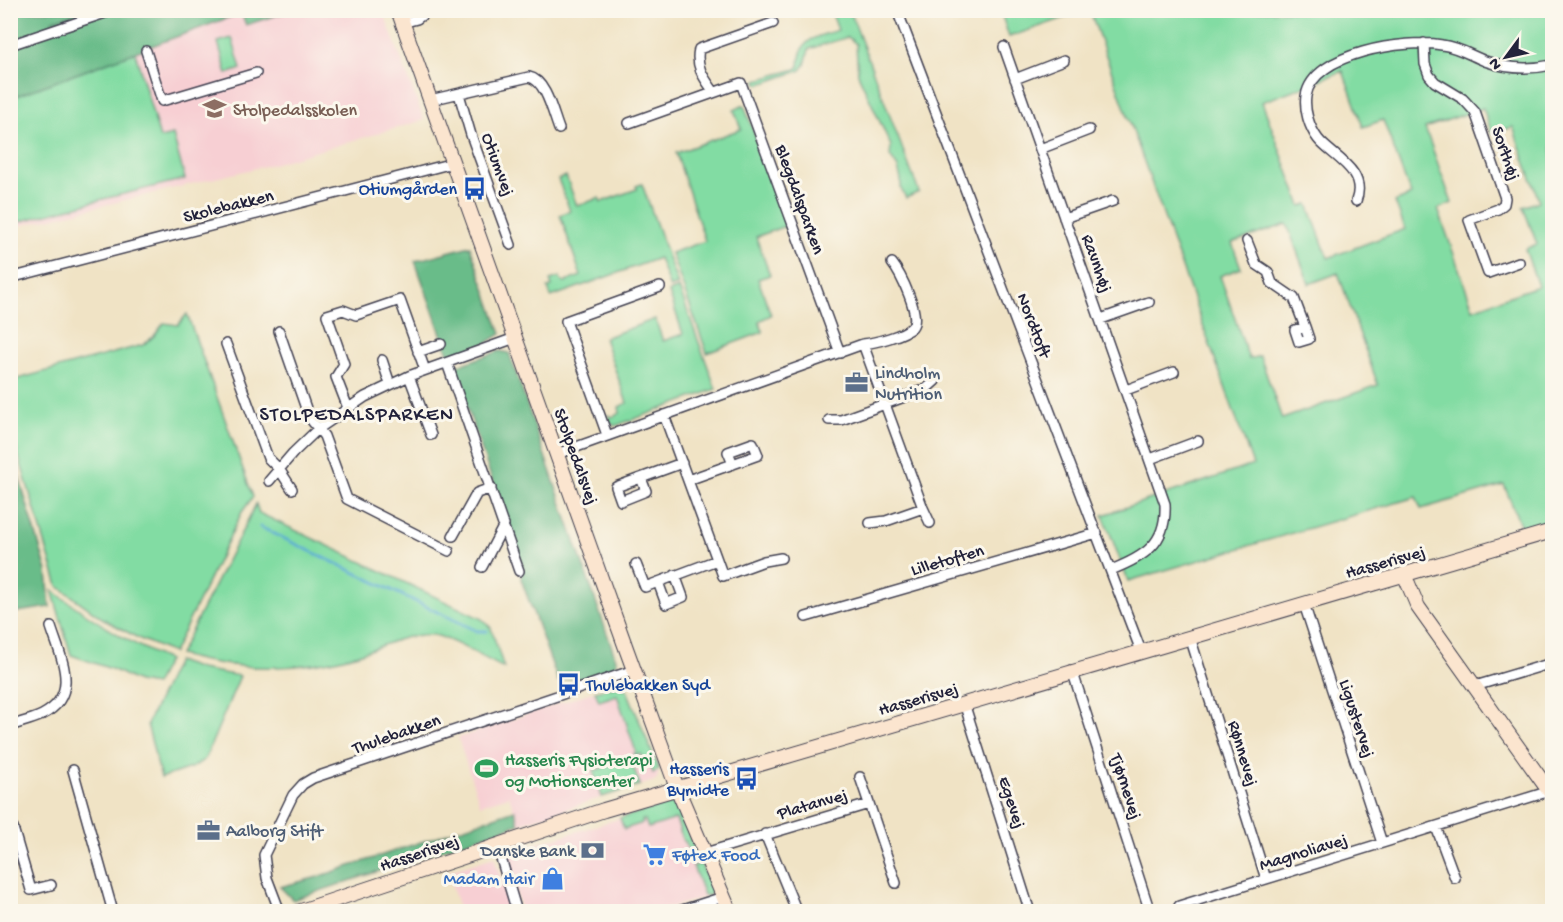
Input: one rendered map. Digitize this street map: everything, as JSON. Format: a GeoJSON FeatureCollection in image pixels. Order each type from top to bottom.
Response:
{"type":"FeatureCollection","features":[{"type":"Feature","properties":{"kind":"street"},"geometry":{"type":"LineString","coordinates":[[10,45],[114,10]]}},
{"type":"Feature","properties":{"kind":"street"},"geometry":{"type":"LineString","coordinates":[[400,17],[417,19],[429,10]]}},
{"type":"Feature","properties":{"kind":"street","name":"Nordtoft"},"geometry":{"type":"LineString","coordinates":[[897,10],[1140,651]]}},
{"type":"Feature","properties":{"kind":"street","name":"Stolpedalsvej"},"geometry":{"type":"LineString","coordinates":[[400,17],[677,788],[730,912]]}},
{"type":"Feature","properties":{"kind":"street"},"geometry":{"type":"LineString","coordinates":[[714,92],[699,70],[697,58],[699,49],[773,23]]}},
{"type":"Feature","properties":{"kind":"street"},"geometry":{"type":"LineString","coordinates":[[1356,201],[1358,195],[1353,174],[1338,155],[1319,140],[1312,130],[1305,104],[1307,90],[1325,67],[1379,48],[1424,42],[1456,48],[1504,67],[1534,68],[1552,65]]}},
{"type":"Feature","properties":{"kind":"street","name":"Sorthøj"},"geometry":{"type":"LineString","coordinates":[[1424,42],[1425,64],[1429,75],[1435,82],[1463,99],[1475,112],[1505,198],[1504,204],[1498,209],[1469,220],[1488,273],[1519,262]]}},
{"type":"Feature","properties":{"kind":"street","name":"Ravnhøj"},"geometry":{"type":"LineString","coordinates":[[1004,47],[1165,504],[1164,526],[1157,542],[1132,562],[1111,570]]}},
{"type":"Feature","properties":{"kind":"street"},"geometry":{"type":"LineString","coordinates":[[146,51],[162,101],[256,73]]}},
{"type":"Feature","properties":{"kind":"street"},"geometry":{"type":"LineString","coordinates":[[1015,79],[1064,60]]}},
{"type":"Feature","properties":{"kind":"street"},"geometry":{"type":"LineString","coordinates":[[430,100],[529,77],[536,78],[542,84],[559,129]]}},
{"type":"Feature","properties":{"kind":"street","name":"Blegdalsparken"},"geometry":{"type":"LineString","coordinates":[[629,123],[741,82],[840,353]]}},
{"type":"Feature","properties":{"kind":"street","name":"Otiumvej"},"geometry":{"type":"LineString","coordinates":[[459,94],[471,135],[511,245]]}},
{"type":"Feature","properties":{"kind":"street"},"geometry":{"type":"LineString","coordinates":[[1040,149],[1089,130]]}},
{"type":"Feature","properties":{"kind":"street","name":"Skolebakken"},"geometry":{"type":"LineString","coordinates":[[10,278],[453,163]]}},
{"type":"Feature","properties":{"kind":"street","name":"Ravnhøj"},"geometry":{"type":"LineString","coordinates":[[1065,218],[1113,201]]}},
{"type":"Feature","properties":{"kind":"street"},"geometry":{"type":"LineString","coordinates":[[1247,241],[1256,264],[1268,272],[1272,284],[1294,298],[1305,327]]}},
{"type":"Feature","properties":{"kind":"street"},"geometry":{"type":"LineString","coordinates":[[557,453],[905,331],[912,327],[915,320],[914,313],[900,274],[892,263]]}},
{"type":"Feature","properties":{"kind":"street"},"geometry":{"type":"LineString","coordinates":[[607,435],[566,321],[660,287]]}},
{"type":"Feature","properties":{"kind":"street"},"geometry":{"type":"LineString","coordinates":[[348,408],[336,377],[344,364],[327,315],[343,310],[356,315],[400,300],[425,370]]}},
{"type":"Feature","properties":{"kind":"street","name":"Ravnhøj"},"geometry":{"type":"LineString","coordinates":[[1101,319],[1149,302]]}},
{"type":"Feature","properties":{"kind":"street"},"geometry":{"type":"LineString","coordinates":[[279,331],[309,417],[324,436],[347,499],[449,551]]}},
{"type":"Feature","properties":{"kind":"street"},"geometry":{"type":"LineString","coordinates":[[269,481],[318,429],[348,408],[409,376],[515,338]]}},
{"type":"Feature","properties":{"kind":"street"},"geometry":{"type":"LineString","coordinates":[[226,344],[268,458],[279,469],[292,489]]}},
{"type":"Feature","properties":{"kind":"street"},"geometry":{"type":"LineString","coordinates":[[418,352],[441,344]]}},
{"type":"Feature","properties":{"kind":"street"},"geometry":{"type":"LineString","coordinates":[[863,345],[930,523]]}},
{"type":"Feature","properties":{"kind":"street"},"geometry":{"type":"LineString","coordinates":[[382,360],[390,384]]}},
{"type":"Feature","properties":{"kind":"street"},"geometry":{"type":"LineString","coordinates":[[447,363],[519,571]]}},
{"type":"Feature","properties":{"kind":"street"},"geometry":{"type":"LineString","coordinates":[[1126,390],[1174,372]]}},
{"type":"Feature","properties":{"kind":"street"},"geometry":{"type":"LineString","coordinates":[[409,376],[431,435]]}},
{"type":"Feature","properties":{"kind":"street"},"geometry":{"type":"LineString","coordinates":[[829,420],[841,420],[926,388],[935,381]]}},
{"type":"Feature","properties":{"kind":"street"},"geometry":{"type":"LineString","coordinates":[[664,415],[723,576],[764,561],[781,558]]}},
{"type":"Feature","properties":{"kind":"street"},"geometry":{"type":"LineString","coordinates":[[1150,459],[1198,441]]}},
{"type":"Feature","properties":{"kind":"street"},"geometry":{"type":"LineString","coordinates":[[641,478],[682,463]]}},
{"type":"Feature","properties":{"kind":"street"},"geometry":{"type":"LineString","coordinates":[[688,480],[733,464]]}},
{"type":"Feature","properties":{"kind":"street"},"geometry":{"type":"LineString","coordinates":[[453,536],[477,493],[491,488]]}},
{"type":"Feature","properties":{"kind":"street"},"geometry":{"type":"LineString","coordinates":[[870,523],[886,521],[923,508]]}},
{"type":"Feature","properties":{"kind":"street"},"geometry":{"type":"LineString","coordinates":[[482,567],[504,525]]}},
{"type":"Feature","properties":{"kind":"street","name":"Hasserisvej"},"geometry":{"type":"LineString","coordinates":[[298,912],[677,788],[1072,670],[1552,531]]}},
{"type":"Feature","properties":{"kind":"street","name":"Lilletoften"},"geometry":{"type":"LineString","coordinates":[[806,617],[1097,533]]}},
{"type":"Feature","properties":{"kind":"street"},"geometry":{"type":"LineString","coordinates":[[636,564],[645,587],[717,560]]}},
{"type":"Feature","properties":{"kind":"street"},"geometry":{"type":"LineString","coordinates":[[1404,574],[1418,607],[1551,793]]}},
{"type":"Feature","properties":{"kind":"street"},"geometry":{"type":"LineString","coordinates":[[658,582],[666,604],[683,597],[675,575]]}},
{"type":"Feature","properties":{"kind":"street","name":"Ligustervej"},"geometry":{"type":"LineString","coordinates":[[1304,604],[1382,843]]}},
{"type":"Feature","properties":{"kind":"street"},"geometry":{"type":"LineString","coordinates":[[10,726],[40,716],[52,709],[60,700],[65,688],[66,673],[51,627]]}},
{"type":"Feature","properties":{"kind":"street","name":"Rønnevej"},"geometry":{"type":"LineString","coordinates":[[1190,637],[1266,879]]}},
{"type":"Feature","properties":{"kind":"street"},"geometry":{"type":"LineString","coordinates":[[1476,686],[1552,663]]}},
{"type":"Feature","properties":{"kind":"street","name":"Thulebakken"},"geometry":{"type":"LineString","coordinates":[[280,912],[267,878],[264,855],[293,795],[303,784],[313,778],[634,670]]}},
{"type":"Feature","properties":{"kind":"street","name":"Tjørnevej"},"geometry":{"type":"LineString","coordinates":[[1072,670],[1150,912]]}},
{"type":"Feature","properties":{"kind":"street","name":"Egevej"},"geometry":{"type":"LineString","coordinates":[[964,704],[1030,912]]}},
{"type":"Feature","properties":{"kind":"street"},"geometry":{"type":"LineString","coordinates":[[73,770],[113,912]]}},
{"type":"Feature","properties":{"kind":"street","name":"Platanvej"},"geometry":{"type":"LineString","coordinates":[[860,777],[896,883]]}},
{"type":"Feature","properties":{"kind":"street","name":"Magnoliavej"},"geometry":{"type":"LineString","coordinates":[[1179,906],[1551,793]]}},
{"type":"Feature","properties":{"kind":"street","name":"Platanvej"},"geometry":{"type":"LineString","coordinates":[[705,853],[869,804]]}},
{"type":"Feature","properties":{"kind":"street"},"geometry":{"type":"LineString","coordinates":[[1436,827],[1455,878]]}},
{"type":"Feature","properties":{"kind":"street"},"geometry":{"type":"LineString","coordinates":[[13,828],[14,847],[31,890],[51,885]]}},
{"type":"Feature","properties":{"kind":"street","name":"Platanvej"},"geometry":{"type":"LineString","coordinates":[[765,834],[797,912]]}},
{"type":"Feature","properties":{"kind":"street"},"geometry":{"type":"LineString","coordinates":[[497,845],[517,912]]}},
{"type":"Feature","properties":{"kind":"street"},"geometry":{"type":"LineString","coordinates":[[676,912],[723,897]]}},
{"type":"Feature","properties":{"kind":"shaded area","name":"Stolpedalsskolen"},"geometry":{"type":"Polygon","coordinates":[[[289,11],[383,11],[424,120],[273,164],[11,228],[11,98],[241,13],[246,25],[289,11]]]}},
{"type":"Feature","properties":{"kind":"shaded area","name":"Hasseris Bymidte"},"geometry":{"type":"Polygon","coordinates":[[[615,686],[627,690],[659,770],[657,780],[519,824],[509,796],[480,805],[458,738],[615,686]]]}},
{"type":"Feature","properties":{"kind":"shaded area","name":"Hasseris Bymidte"},"geometry":{"type":"Polygon","coordinates":[[[671,803],[677,806],[712,890],[709,896],[657,911],[522,911],[504,854],[671,803]]]}},
{"type":"Feature","properties":{"kind":"shaded area"},"geometry":{"type":"Polygon","coordinates":[[[494,857],[511,911],[460,911],[447,872],[494,857]]]}},
{"type":"Feature","properties":{"kind":"green space"},"geometry":{"type":"Polygon","coordinates":[[[289,10],[246,25],[241,13],[11,98],[11,11],[289,10]]]}},
{"type":"Feature","properties":{"kind":"green space"},"geometry":{"type":"Polygon","coordinates":[[[1000,10],[1085,10],[1085,11],[1009,37],[1000,10]]]}},
{"type":"Feature","properties":{"kind":"green space"},"geometry":{"type":"Polygon","coordinates":[[[831,11],[850,11],[919,192],[906,198],[901,189],[898,168],[890,156],[891,146],[858,74],[856,44],[848,37],[809,49],[805,65],[801,70],[761,84],[757,83],[757,80],[796,69],[799,66],[802,49],[810,40],[838,30],[831,11]]]}},
{"type":"Feature","properties":{"kind":"green space"},"geometry":{"type":"Polygon","coordinates":[[[1090,11],[1552,11],[1552,520],[1522,529],[1504,485],[1421,509],[1416,497],[1128,581],[1103,515],[1253,465],[1090,11]],[[1343,71],[1262,102],[1301,206],[1308,204],[1328,258],[1405,229],[1395,202],[1411,195],[1383,120],[1363,127],[1343,71]],[[1483,108],[1425,128],[1452,203],[1438,209],[1473,309],[1538,286],[1525,249],[1537,244],[1523,207],[1539,201],[1513,127],[1492,134],[1483,108]],[[1287,224],[1232,243],[1241,268],[1220,276],[1249,359],[1260,356],[1282,419],[1378,385],[1338,273],[1309,284],[1287,224]]]}},
{"type":"Feature","properties":{"kind":"green space"},"geometry":{"type":"Polygon","coordinates":[[[232,38],[241,69],[227,74],[218,42],[232,38]]]}},
{"type":"Feature","properties":{"kind":"green space"},"geometry":{"type":"Polygon","coordinates":[[[135,52],[160,138],[173,135],[185,179],[11,224],[11,98],[135,52]]]}},
{"type":"Feature","properties":{"kind":"green space"},"geometry":{"type":"Polygon","coordinates":[[[744,105],[790,232],[787,233],[785,226],[756,237],[770,275],[758,279],[771,315],[759,321],[763,332],[707,353],[671,253],[705,241],[676,153],[741,129],[734,110],[744,105]]]}},
{"type":"Feature","properties":{"kind":"green space"},"geometry":{"type":"Polygon","coordinates":[[[566,176],[577,206],[599,198],[601,202],[637,189],[636,186],[642,184],[678,285],[670,288],[659,258],[551,297],[548,288],[552,287],[550,280],[560,277],[561,281],[565,282],[581,276],[560,215],[570,211],[558,179],[566,176]]]}},
{"type":"Feature","properties":{"kind":"green space"},"geometry":{"type":"Polygon","coordinates":[[[470,246],[501,334],[485,344],[449,356],[415,261],[470,246]]]}},
{"type":"Feature","properties":{"kind":"green space"},"geometry":{"type":"Polygon","coordinates":[[[679,288],[716,389],[615,426],[610,423],[608,415],[613,417],[620,413],[619,407],[627,403],[604,338],[655,319],[663,341],[683,334],[669,292],[679,288]]]}},
{"type":"Feature","properties":{"kind":"green space"},"geometry":{"type":"Polygon","coordinates":[[[187,314],[253,497],[242,512],[173,653],[138,638],[102,618],[58,586],[11,431],[10,381],[143,345],[164,323],[178,325],[187,314]]]}},
{"type":"Feature","properties":{"kind":"green space"},"geometry":{"type":"Polygon","coordinates":[[[500,351],[509,353],[617,662],[608,674],[579,684],[577,677],[558,681],[521,579],[522,567],[453,367],[500,351]]]}},
{"type":"Feature","properties":{"kind":"green space"},"geometry":{"type":"Polygon","coordinates":[[[11,450],[47,571],[50,607],[11,613],[11,450]]]}},
{"type":"Feature","properties":{"kind":"green space"},"geometry":{"type":"Polygon","coordinates":[[[256,504],[259,513],[482,619],[491,628],[504,668],[459,644],[434,635],[414,636],[394,641],[333,661],[289,667],[245,667],[179,655],[256,504]]]}},
{"type":"Feature","properties":{"kind":"green space"},"geometry":{"type":"Polygon","coordinates":[[[52,590],[108,628],[168,660],[155,685],[138,682],[114,670],[71,655],[52,590]]]}},
{"type":"Feature","properties":{"kind":"green space"},"geometry":{"type":"Polygon","coordinates":[[[177,661],[200,669],[240,676],[205,759],[193,767],[161,778],[147,724],[177,661]]]}},
{"type":"Feature","properties":{"kind":"green space"},"geometry":{"type":"Polygon","coordinates":[[[615,686],[627,690],[659,770],[653,773],[649,762],[639,765],[637,763],[643,761],[641,754],[635,756],[636,752],[617,695],[599,701],[595,691],[615,686]]]}},
{"type":"Feature","properties":{"kind":"green space"},"geometry":{"type":"Polygon","coordinates":[[[630,758],[640,785],[602,797],[593,771],[630,758]]]}},
{"type":"Feature","properties":{"kind":"green space"},"geometry":{"type":"Polygon","coordinates":[[[671,803],[677,806],[698,857],[691,858],[676,819],[648,828],[645,820],[642,820],[643,823],[624,829],[620,818],[671,803]]]}},
{"type":"Feature","properties":{"kind":"green space"},"geometry":{"type":"Polygon","coordinates":[[[515,810],[519,824],[293,900],[280,887],[318,877],[515,810]]]}},
{"type":"Feature","properties":{"kind":"green space"},"geometry":{"type":"Polygon","coordinates":[[[701,864],[712,890],[709,896],[704,895],[693,866],[701,864]]]}},
{"type":"Feature","properties":{"kind":"waterway"},"geometry":{"type":"LineString","coordinates":[[260,527],[477,631],[487,631]]}},
{"type":"Feature","properties":{"kind":"place","name":"Stolpedalsskolen"},"geometry":{"type":"Point","coordinates":[215,109]}},
{"type":"Feature","properties":{"kind":"place","name":"Otiumgården"},"geometry":{"type":"Point","coordinates":[475,188]}},
{"type":"Feature","properties":{"kind":"place","name":"Lindholm Nutrition"},"geometry":{"type":"Point","coordinates":[857,382]}},
{"type":"Feature","properties":{"kind":"place","name":"Thulebakken Syd"},"geometry":{"type":"Point","coordinates":[568,684]}},
{"type":"Feature","properties":{"kind":"place","name":"Hasseris Fysioterapi og Motionscenter"},"geometry":{"type":"Point","coordinates":[487,769]}},
{"type":"Feature","properties":{"kind":"place","name":"Hasseris Bymidte"},"geometry":{"type":"Point","coordinates":[747,778]}},
{"type":"Feature","properties":{"kind":"place","name":"Aalborg Stift"},"geometry":{"type":"Point","coordinates":[208,830]}},
{"type":"Feature","properties":{"kind":"place","name":"Danske Bank"},"geometry":{"type":"Point","coordinates":[593,850]}},
{"type":"Feature","properties":{"kind":"place","name":"Føtex Food"},"geometry":{"type":"Point","coordinates":[654,854]}},
{"type":"Feature","properties":{"kind":"place","name":"Madam Hair"},"geometry":{"type":"Point","coordinates":[552,878]}},
{"type":"Feature","properties":{"kind":"district","name":"STOLPEDALSPARKEN"},"geometry":{"type":"Point","coordinates":[357,413]}}]}
